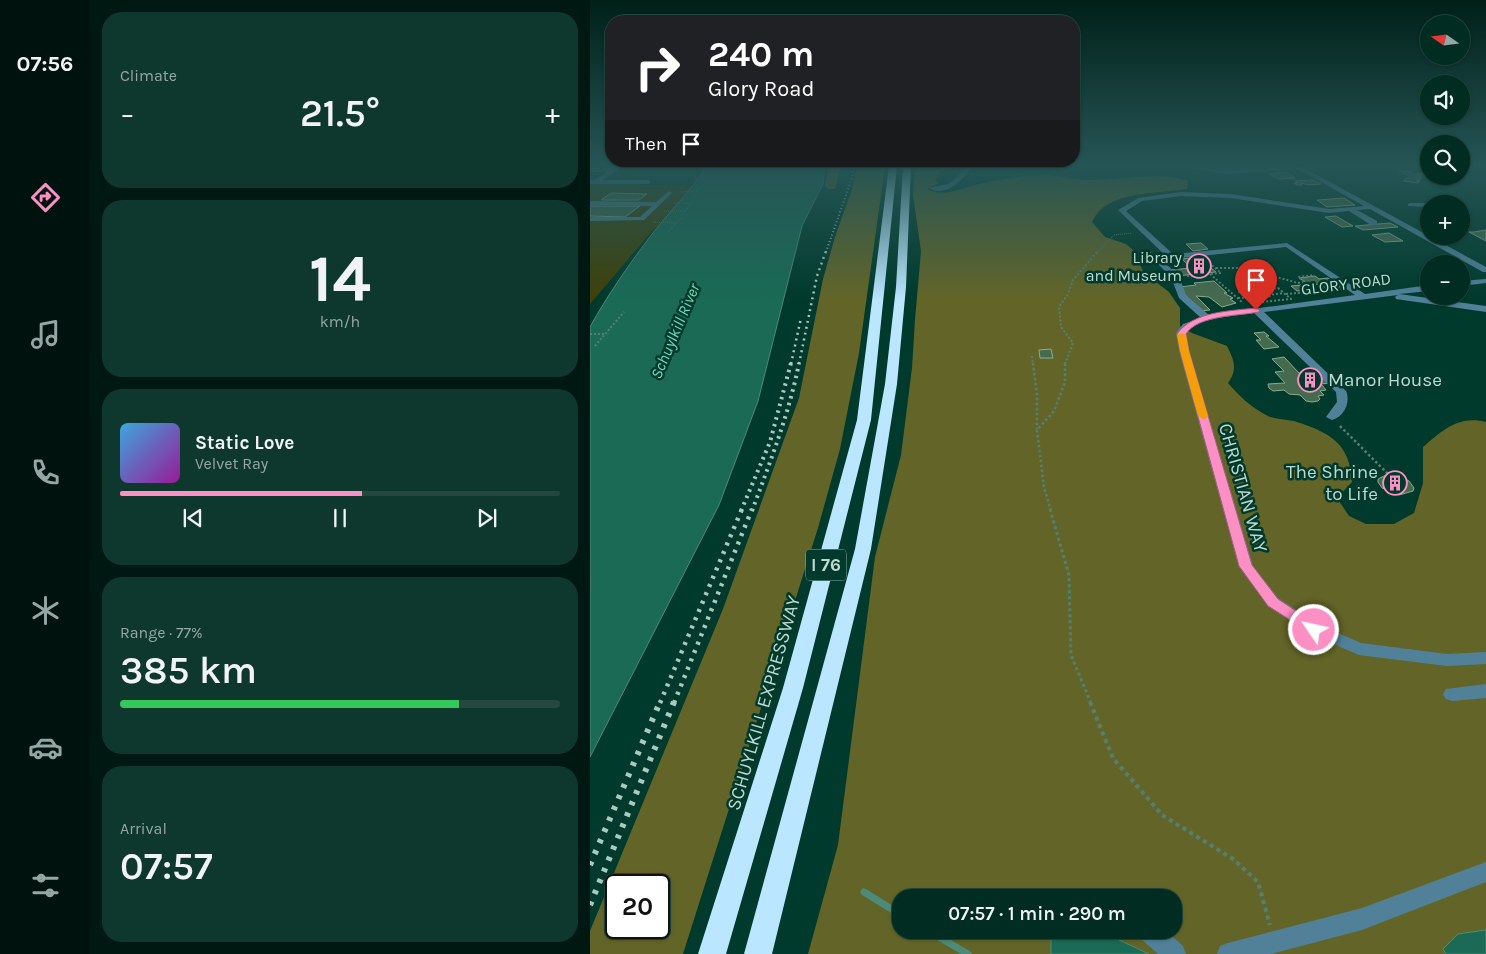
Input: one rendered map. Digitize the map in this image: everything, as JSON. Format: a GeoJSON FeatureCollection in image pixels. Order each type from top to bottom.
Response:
{"type":"FeatureCollection","features":[{"type":"Feature","properties":{"kind":"highway","name":"SCHUYLKILL EXPRESSWAY"},"geometry":{"type":"LineString","coordinates":[[712,954],[793,688],[864,420],[889,211]]}},
{"type":"Feature","properties":{"kind":"highway","name":"I 76"},"geometry":{"type":"LineString","coordinates":[[758,954],[863,549],[891,384],[901,287],[904,211]]}},
{"type":"Feature","properties":{"kind":"street"},"geometry":{"type":"LineString","coordinates":[[590,219],[642,219],[650,211]]}},
{"type":"Feature","properties":{"kind":"street"},"geometry":{"type":"LineString","coordinates":[[1122,211],[1171,257]]}},
{"type":"Feature","properties":{"kind":"street"},"geometry":{"type":"LineString","coordinates":[[1325,211],[1339,211]]}},
{"type":"Feature","properties":{"kind":"street"},"geometry":{"type":"LineString","coordinates":[[1351,211],[1374,223]]}},
{"type":"Feature","properties":{"kind":"street"},"geometry":{"type":"LineString","coordinates":[[1376,211],[1486,270]]}},
{"type":"Feature","properties":{"kind":"street"},"geometry":{"type":"LineString","coordinates":[[1207,318],[1182,296],[1176,278],[1159,261],[1171,257],[1287,245],[1364,297]]}},
{"type":"Feature","properties":{"kind":"street"},"geometry":{"type":"LineString","coordinates":[[1470,283],[1486,281]]}},
{"type":"Feature","properties":{"kind":"street","name":"GLORY ROAD"},"geometry":{"type":"LineString","coordinates":[[1207,318],[1420,289]]}},
{"type":"Feature","properties":{"kind":"street"},"geometry":{"type":"LineString","coordinates":[[1381,294],[1486,309]]}},
{"type":"Feature","properties":{"kind":"street"},"geometry":{"type":"LineString","coordinates":[[1254,311],[1340,391],[1344,397],[1344,404],[1332,417]]}},
{"type":"Feature","properties":{"kind":"street","name":"CHRISTIAN WAY"},"geometry":{"type":"LineString","coordinates":[[1207,318],[1186,326],[1181,334],[1184,351],[1246,566],[1273,602],[1314,630],[1359,650],[1447,660],[1486,658]]}},
{"type":"Feature","properties":{"kind":"street"},"geometry":{"type":"LineString","coordinates":[[1452,694],[1486,691]]}},
{"type":"Feature","properties":{"kind":"street"},"geometry":{"type":"LineString","coordinates":[[1228,954],[1362,919],[1486,872]]}},
{"type":"Feature","properties":{"kind":"street"},"geometry":{"type":"LineString","coordinates":[[1158,939],[1175,954]]}},
{"type":"Feature","properties":{"kind":"path"},"geometry":{"type":"LineString","coordinates":[[662,212],[685,211]]}},
{"type":"Feature","properties":{"kind":"path"},"geometry":{"type":"LineString","coordinates":[[668,232],[685,211]]}},
{"type":"Feature","properties":{"kind":"path"},"geometry":{"type":"LineString","coordinates":[[657,223],[676,223]]}},
{"type":"Feature","properties":{"kind":"path"},"geometry":{"type":"LineString","coordinates":[[1037,430],[1054,411],[1065,382],[1065,364],[1073,343],[1061,327],[1059,307],[1068,294],[1073,280],[1114,235],[1144,231]]}},
{"type":"Feature","properties":{"kind":"path"},"geometry":{"type":"LineString","coordinates":[[1176,278],[1221,273],[1198,254]]}},
{"type":"Feature","properties":{"kind":"path"},"geometry":{"type":"LineString","coordinates":[[1216,268],[1244,268],[1298,284],[1305,282],[1298,277],[1328,274]]}},
{"type":"Feature","properties":{"kind":"path"},"geometry":{"type":"LineString","coordinates":[[1210,274],[1254,311]]}},
{"type":"Feature","properties":{"kind":"path"},"geometry":{"type":"LineString","coordinates":[[1278,288],[1291,298],[1252,303],[1239,292],[1255,290],[1278,288]]}},
{"type":"Feature","properties":{"kind":"path"},"geometry":{"type":"LineString","coordinates":[[1255,290],[1268,301]]}},
{"type":"Feature","properties":{"kind":"path"},"geometry":{"type":"LineString","coordinates":[[1262,290],[1275,300]]}},
{"type":"Feature","properties":{"kind":"path"},"geometry":{"type":"LineString","coordinates":[[1238,298],[1284,293]]}},
{"type":"Feature","properties":{"kind":"path"},"geometry":{"type":"LineString","coordinates":[[1261,296],[1268,295]]}},
{"type":"Feature","properties":{"kind":"path"},"geometry":{"type":"LineString","coordinates":[[595,346],[624,312]]}},
{"type":"Feature","properties":{"kind":"path"},"geometry":{"type":"LineString","coordinates":[[590,334],[605,334]]}},
{"type":"Feature","properties":{"kind":"path"},"geometry":{"type":"LineString","coordinates":[[1032,356],[1037,395],[1037,430],[1044,487],[1068,575],[1071,655],[1113,758],[1162,815],[1233,859],[1258,882],[1275,942]]}},
{"type":"Feature","properties":{"kind":"path"},"geometry":{"type":"LineString","coordinates":[[1332,417],[1388,474]]}},
{"type":"Feature","properties":{"kind":"shaded area"},"geometry":{"type":"Polygon","coordinates":[[[590,211],[674,211],[652,231],[590,304],[590,211]]]}},
{"type":"Feature","properties":{"kind":"shaded area"},"geometry":{"type":"Polygon","coordinates":[[[844,211],[879,211],[859,353],[840,449],[818,528],[683,954],[590,954],[590,931],[605,895],[605,939],[670,939],[670,874],[614,874],[723,609],[799,398],[823,279],[844,211]]]}},
{"type":"Feature","properties":{"kind":"shaded area"},"geometry":{"type":"Polygon","coordinates":[[[915,211],[1101,211],[1092,222],[1105,237],[1126,244],[1133,250],[1144,273],[1169,292],[1180,308],[1180,326],[1192,333],[1227,346],[1234,364],[1233,373],[1228,383],[1236,392],[1255,408],[1270,417],[1309,426],[1329,436],[1343,449],[1352,482],[1337,498],[1349,516],[1366,524],[1394,524],[1414,513],[1423,483],[1423,447],[1437,435],[1459,422],[1476,420],[1486,422],[1486,954],[808,954],[838,845],[875,557],[901,455],[912,368],[921,251],[915,211]]]}},
{"type":"Feature","properties":{"kind":"water","name":"Schuylkill River"},"geometry":{"type":"Polygon","coordinates":[[[672,211],[810,211],[802,226],[758,401],[719,505],[590,757],[590,327],[626,270],[672,211]]]}},
{"type":"Feature","properties":{"kind":"water"},"geometry":{"type":"Polygon","coordinates":[[[1486,930],[1486,954],[1446,954],[1443,949],[1458,934],[1486,930]]]}},
{"type":"Feature","properties":{"kind":"water"},"geometry":{"type":"Polygon","coordinates":[[[1051,939],[1118,939],[1149,954],[1051,954],[1051,939]]]}},
{"type":"Feature","properties":{"kind":"building"},"geometry":{"type":"Polygon","coordinates":[[[590,211],[634,211],[625,217],[590,216],[590,211]]]}},
{"type":"Feature","properties":{"kind":"building"},"geometry":{"type":"Polygon","coordinates":[[[1336,216],[1353,226],[1342,227],[1325,217],[1336,216]]]}},
{"type":"Feature","properties":{"kind":"building"},"geometry":{"type":"Polygon","coordinates":[[[1390,223],[1398,227],[1363,230],[1355,226],[1390,223]]]}},
{"type":"Feature","properties":{"kind":"building"},"geometry":{"type":"Polygon","coordinates":[[[1486,230],[1486,241],[1470,233],[1486,230]]]}},
{"type":"Feature","properties":{"kind":"building"},"geometry":{"type":"Polygon","coordinates":[[[1389,233],[1403,241],[1385,242],[1372,235],[1389,233]]]}},
{"type":"Feature","properties":{"kind":"building"},"geometry":{"type":"Polygon","coordinates":[[[1201,243],[1208,249],[1193,251],[1186,244],[1201,243]]]}},
{"type":"Feature","properties":{"kind":"building"},"geometry":{"type":"Polygon","coordinates":[[[1150,252],[1157,259],[1146,260],[1140,253],[1150,252]]]}},
{"type":"Feature","properties":{"kind":"building","name":"Library and Museum"},"geometry":{"type":"Polygon","coordinates":[[[1198,257],[1216,272],[1176,276],[1170,270],[1191,268],[1182,259],[1198,257]]]}},
{"type":"Feature","properties":{"kind":"building"},"geometry":{"type":"Polygon","coordinates":[[[1315,276],[1319,279],[1328,278],[1339,286],[1343,285],[1347,288],[1330,292],[1321,284],[1310,285],[1299,278],[1315,276]]]}},
{"type":"Feature","properties":{"kind":"building"},"geometry":{"type":"Polygon","coordinates":[[[1214,281],[1236,303],[1222,307],[1209,297],[1196,296],[1210,310],[1200,311],[1178,289],[1180,287],[1196,285],[1194,283],[1214,281]]]}},
{"type":"Feature","properties":{"kind":"building"},"geometry":{"type":"Polygon","coordinates":[[[1302,285],[1308,290],[1297,291],[1291,286],[1302,285]]]}},
{"type":"Feature","properties":{"kind":"building"},"geometry":{"type":"Polygon","coordinates":[[[1264,332],[1279,347],[1264,349],[1256,340],[1261,340],[1254,333],[1264,332]]]}},
{"type":"Feature","properties":{"kind":"building"},"geometry":{"type":"Polygon","coordinates":[[[1051,349],[1053,358],[1040,358],[1039,350],[1051,349]]]}},
{"type":"Feature","properties":{"kind":"building","name":"Manor House"},"geometry":{"type":"Polygon","coordinates":[[[1284,357],[1299,373],[1311,372],[1316,377],[1334,376],[1341,382],[1321,384],[1326,390],[1320,391],[1324,395],[1318,396],[1320,399],[1318,401],[1312,402],[1306,401],[1300,395],[1289,394],[1284,390],[1273,391],[1269,388],[1268,384],[1285,383],[1275,372],[1284,371],[1272,359],[1284,357]]]}},
{"type":"Feature","properties":{"kind":"building","name":"The Shrine to Life"},"geometry":{"type":"Polygon","coordinates":[[[1388,474],[1399,475],[1409,481],[1414,488],[1413,491],[1399,495],[1382,488],[1378,479],[1388,474]]]}},
{"type":"Feature","properties":{"kind":"waterway"},"geometry":{"type":"LineString","coordinates":[[864,892],[892,909]]}},
{"type":"Feature","properties":{"kind":"waterway"},"geometry":{"type":"LineString","coordinates":[[942,939],[968,954]]}},
{"type":"Feature","properties":{"kind":"railway"},"geometry":{"type":"LineString","coordinates":[[826,252],[841,211]]}},
{"type":"Feature","properties":{"kind":"railway"},"geometry":{"type":"LineString","coordinates":[[799,364],[817,276],[826,251]]}},
{"type":"Feature","properties":{"kind":"railway"},"geometry":{"type":"LineString","coordinates":[[791,364],[801,318]]}},
{"type":"Feature","properties":{"kind":"railway"},"geometry":{"type":"LineString","coordinates":[[741,511],[770,442],[791,363]]}},
{"type":"Feature","properties":{"kind":"railway"},"geometry":{"type":"LineString","coordinates":[[752,511],[784,419],[799,363]]}},
{"type":"Feature","properties":{"kind":"railway"},"geometry":{"type":"LineString","coordinates":[[660,703],[742,509]]}},
{"type":"Feature","properties":{"kind":"railway"},"geometry":{"type":"LineString","coordinates":[[674,703],[752,509]]}},
{"type":"Feature","properties":{"kind":"railway"},"geometry":{"type":"LineString","coordinates":[[590,865],[660,702]]}},
{"type":"Feature","properties":{"kind":"railway"},"geometry":{"type":"LineString","coordinates":[[590,905],[674,702]]}},
{"type":"Feature","properties":{"kind":"slow traffic"},"geometry":{"type":"LineString","coordinates":[[1182,335],[1184,351],[1203,416]]}},
{"type":"Feature","properties":{"kind":"place","name":"Library and Museum"},"geometry":{"type":"Point","coordinates":[1199,266]}},
{"type":"Feature","properties":{"kind":"place","name":"Manor House"},"geometry":{"type":"Point","coordinates":[1310,380]}},
{"type":"Feature","properties":{"kind":"place","name":"The Shrine to Life"},"geometry":{"type":"Point","coordinates":[1395,483]}},
{"type":"Feature","properties":{"kind":"route"},"geometry":{"type":"LineString","coordinates":[[1256,310],[1214,316],[1195,321],[1186,326],[1181,334],[1184,351],[1246,566],[1273,602],[1314,630]]}}]}
